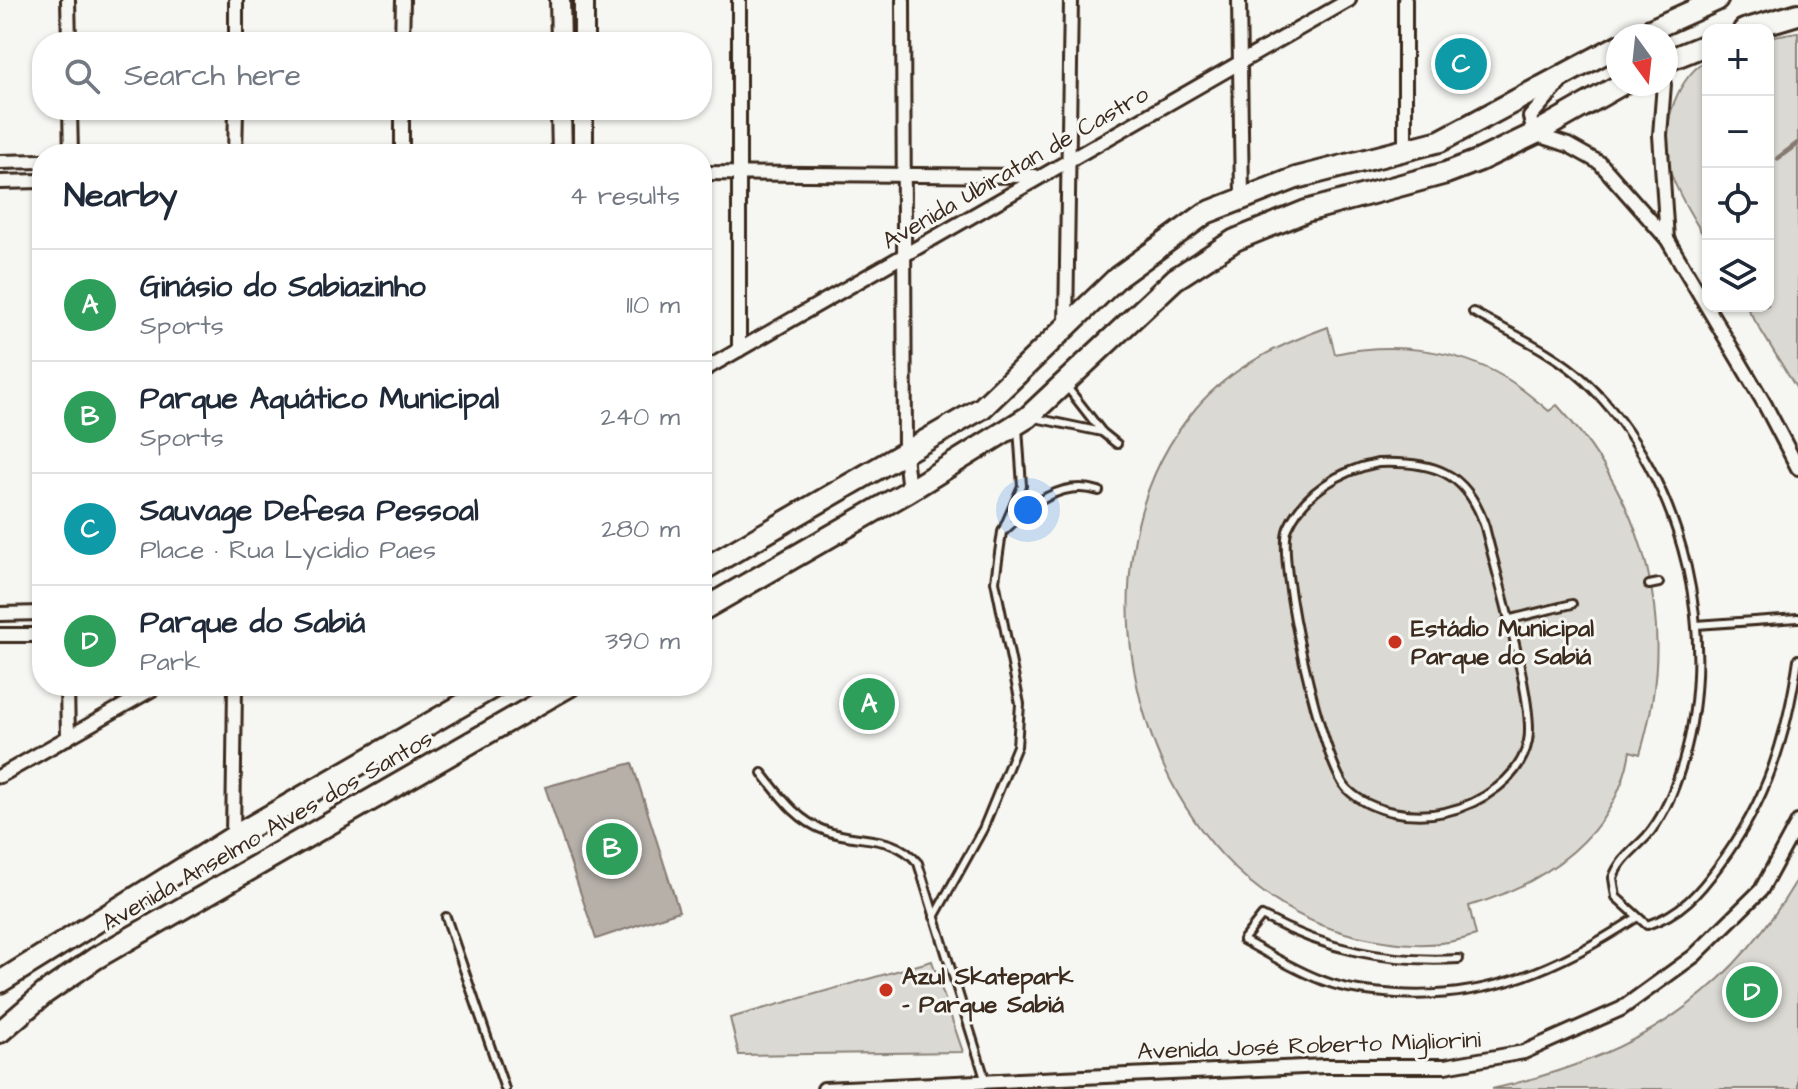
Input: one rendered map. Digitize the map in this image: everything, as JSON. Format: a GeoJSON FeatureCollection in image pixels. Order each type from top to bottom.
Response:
{"type":"FeatureCollection","features":[{"type":"Feature","properties":{"kind":"main road"},"geometry":{"type":"LineString","coordinates":[[560,0],[561,32]]}},
{"type":"Feature","properties":{"kind":"main road"},"geometry":{"type":"LineString","coordinates":[[584,0],[584,32]]}},
{"type":"Feature","properties":{"kind":"main road"},"geometry":{"type":"LineString","coordinates":[[1664,24],[1717,0]]}},
{"type":"Feature","properties":{"kind":"main road"},"geometry":{"type":"LineString","coordinates":[[1764,24],[1798,14]]}},
{"type":"Feature","properties":{"kind":"main road"},"geometry":{"type":"LineString","coordinates":[[1678,56],[1702,46]]}},
{"type":"Feature","properties":{"kind":"main road"},"geometry":{"type":"LineString","coordinates":[[712,564],[982,408],[1148,253],[1206,213],[1242,196],[1296,178],[1405,152],[1464,131],[1606,53]]}},
{"type":"Feature","properties":{"kind":"main road"},"geometry":{"type":"LineString","coordinates":[[712,604],[909,491],[1023,420],[1175,279],[1235,240],[1306,211],[1446,173],[1534,134],[1606,93]]}},
{"type":"Feature","properties":{"kind":"main road"},"geometry":{"type":"LineString","coordinates":[[561,120],[562,144]]}},
{"type":"Feature","properties":{"kind":"main road"},"geometry":{"type":"LineString","coordinates":[[583,120],[583,144]]}},
{"type":"Feature","properties":{"kind":"main road","name":"Avenida Anselmo Alves dos Santos"},"geometry":{"type":"LineString","coordinates":[[0,982],[233,837],[478,696]]}},
{"type":"Feature","properties":{"kind":"main road","name":"Avenida Anselmo Alves dos Santos"},"geometry":{"type":"LineString","coordinates":[[0,1032],[45,993],[96,958],[552,696]]}},
{"type":"Feature","properties":{"kind":"main road"},"geometry":{"type":"LineString","coordinates":[[81,933],[94,944],[96,958]]}},
{"type":"Feature","properties":{"kind":"street"},"geometry":{"type":"LineString","coordinates":[[68,0],[69,32]]}},
{"type":"Feature","properties":{"kind":"street"},"geometry":{"type":"LineString","coordinates":[[236,0],[236,32]]}},
{"type":"Feature","properties":{"kind":"street"},"geometry":{"type":"LineString","coordinates":[[402,32],[403,0]]}},
{"type":"Feature","properties":{"kind":"street"},"geometry":{"type":"LineString","coordinates":[[739,0],[739,350]]}},
{"type":"Feature","properties":{"kind":"street"},"geometry":{"type":"LineString","coordinates":[[903,0],[905,455],[909,491]]}},
{"type":"Feature","properties":{"kind":"street"},"geometry":{"type":"LineString","coordinates":[[1066,327],[1071,0]]}},
{"type":"Feature","properties":{"kind":"street"},"geometry":{"type":"LineString","coordinates":[[1239,0],[1242,196]]}},
{"type":"Feature","properties":{"kind":"street","name":"Avenida Ubiratan de Castro"},"geometry":{"type":"LineString","coordinates":[[712,365],[1036,176],[1239,65],[1349,0]]}},
{"type":"Feature","properties":{"kind":"street"},"geometry":{"type":"LineString","coordinates":[[1405,0],[1405,152]]}},
{"type":"Feature","properties":{"kind":"street"},"geometry":{"type":"LineString","coordinates":[[1566,76],[1530,117],[1534,134],[1568,145],[1600,163],[1667,239],[1764,403],[1798,468]]}},
{"type":"Feature","properties":{"kind":"street"},"geometry":{"type":"LineString","coordinates":[[1663,96],[1660,135],[1667,239]]}},
{"type":"Feature","properties":{"kind":"street"},"geometry":{"type":"LineString","coordinates":[[70,120],[71,144]]}},
{"type":"Feature","properties":{"kind":"street"},"geometry":{"type":"LineString","coordinates":[[235,144],[236,120]]}},
{"type":"Feature","properties":{"kind":"street"},"geometry":{"type":"LineString","coordinates":[[402,120],[402,144]]}},
{"type":"Feature","properties":{"kind":"street"},"geometry":{"type":"LineString","coordinates":[[0,162],[32,161]]}},
{"type":"Feature","properties":{"kind":"street"},"geometry":{"type":"LineString","coordinates":[[712,173],[1036,176]]}},
{"type":"Feature","properties":{"kind":"street"},"geometry":{"type":"LineString","coordinates":[[0,182],[32,181]]}},
{"type":"Feature","properties":{"kind":"street"},"geometry":{"type":"LineString","coordinates":[[0,614],[32,613]]}},
{"type":"Feature","properties":{"kind":"street"},"geometry":{"type":"LineString","coordinates":[[0,635],[32,635]]}},
{"type":"Feature","properties":{"kind":"street"},"geometry":{"type":"LineString","coordinates":[[67,696],[68,738]]}},
{"type":"Feature","properties":{"kind":"street"},"geometry":{"type":"LineString","coordinates":[[0,776],[141,696]]}},
{"type":"Feature","properties":{"kind":"street"},"geometry":{"type":"LineString","coordinates":[[233,837],[235,696]]}},
{"type":"Feature","properties":{"kind":"street","name":"Avenida José Roberto Migliorini"},"geometry":{"type":"LineString","coordinates":[[824,1089],[1324,1066],[1445,1066],[1524,1052],[1621,1009],[1694,956],[1761,890],[1798,822]]}},
{"type":"Feature","properties":{"kind":"lane"},"geometry":{"type":"LineString","coordinates":[[1473,312],[1573,372],[1629,432],[1669,511],[1696,625],[1693,715],[1679,776],[1667,804],[1649,833],[1613,878],[1616,897],[1647,925],[1671,918],[1686,906],[1739,838],[1775,768],[1787,725],[1798,659]]}},
{"type":"Feature","properties":{"kind":"lane"},"geometry":{"type":"LineString","coordinates":[[1064,384],[1102,432],[1117,444]]}},
{"type":"Feature","properties":{"kind":"lane"},"geometry":{"type":"LineString","coordinates":[[934,917],[983,829],[1017,746],[1020,704],[995,581],[1002,532],[1022,486],[1023,420],[1102,432]]}},
{"type":"Feature","properties":{"kind":"lane"},"geometry":{"type":"LineString","coordinates":[[1391,463],[1442,471],[1461,482],[1475,500],[1507,620],[1529,723],[1521,761],[1493,790],[1458,808],[1425,815],[1403,814],[1371,805],[1348,790],[1340,780],[1324,741],[1288,579],[1284,545],[1288,529],[1313,495],[1349,470],[1391,463]]}},
{"type":"Feature","properties":{"kind":"lane"},"geometry":{"type":"LineString","coordinates":[[1002,532],[1050,494],[1085,487],[1099,491]]}},
{"type":"Feature","properties":{"kind":"lane"},"geometry":{"type":"LineString","coordinates":[[1649,585],[1659,583]]}},
{"type":"Feature","properties":{"kind":"lane"},"geometry":{"type":"LineString","coordinates":[[1507,620],[1572,604]]}},
{"type":"Feature","properties":{"kind":"lane"},"geometry":{"type":"LineString","coordinates":[[1696,625],[1798,618]]}},
{"type":"Feature","properties":{"kind":"lane"},"geometry":{"type":"LineString","coordinates":[[762,773],[791,810],[825,831],[890,842],[906,849],[918,863],[986,1082]]}},
{"type":"Feature","properties":{"kind":"lane"},"geometry":{"type":"LineString","coordinates":[[1459,959],[1387,959],[1350,952],[1300,936],[1262,916],[1243,940],[1326,982],[1367,992],[1456,993],[1535,975],[1569,960],[1636,918]]}},
{"type":"Feature","properties":{"kind":"lane"},"geometry":{"type":"LineString","coordinates":[[446,917],[505,1089]]}},
{"type":"Feature","properties":{"kind":"shaded area"},"geometry":{"type":"Polygon","coordinates":[[[1798,32],[1798,391],[1750,312],[1774,312],[1774,36],[1798,32]]]}},
{"type":"Feature","properties":{"kind":"shaded area"},"geometry":{"type":"Polygon","coordinates":[[[1702,63],[1702,233],[1673,179],[1666,144],[1674,102],[1702,63]]]}},
{"type":"Feature","properties":{"kind":"shaded area","name":"Estádio Municipal Parque do Sabiá"},"geometry":{"type":"Polygon","coordinates":[[[1328,327],[1335,354],[1400,348],[1465,359],[1504,377],[1549,411],[1557,405],[1588,443],[1614,483],[1634,525],[1647,569],[1655,613],[1656,659],[1651,706],[1640,754],[1630,751],[1610,808],[1573,852],[1524,884],[1469,906],[1476,935],[1461,939],[1417,944],[1372,939],[1357,936],[1283,906],[1222,855],[1176,790],[1144,714],[1130,634],[1133,552],[1154,475],[1196,408],[1224,381],[1274,350],[1328,327]]]}},
{"type":"Feature","properties":{"kind":"shaded area"},"geometry":{"type":"Polygon","coordinates":[[[632,763],[679,911],[596,939],[545,787],[632,763]]]}},
{"type":"Feature","properties":{"kind":"shaded area"},"geometry":{"type":"Polygon","coordinates":[[[1798,878],[1798,1089],[1492,1089],[1588,1060],[1630,1041],[1669,1018],[1705,991],[1739,959],[1770,921],[1798,878]]]}},
{"type":"Feature","properties":{"kind":"shaded area","name":"Azul Skatepark - Parque Sabiá"},"geometry":{"type":"Polygon","coordinates":[[[932,961],[963,1052],[739,1055],[730,1018],[932,961]]]}},
{"type":"Feature","properties":{"kind":"waterway"},"geometry":{"type":"LineString","coordinates":[[1778,158],[1798,143]]}},
{"type":"Feature","properties":{"kind":"place","name":"Sauvage Defesa Pessoal"},"geometry":{"type":"Point","coordinates":[1461,64]}},
{"type":"Feature","properties":{"kind":"place","name":"Estádio Municipal Parque do Sabiá"},"geometry":{"type":"Point","coordinates":[1395,642]}},
{"type":"Feature","properties":{"kind":"place","name":"Ginásio do Sabiazinho"},"geometry":{"type":"Point","coordinates":[869,704]}},
{"type":"Feature","properties":{"kind":"place","name":"Parque Aquático Municipal"},"geometry":{"type":"Point","coordinates":[612,849]}},
{"type":"Feature","properties":{"kind":"place","name":"Azul Skatepark - Parque Sabiá"},"geometry":{"type":"Point","coordinates":[886,990]}},
{"type":"Feature","properties":{"kind":"place","name":"Parque do Sabiá"},"geometry":{"type":"Point","coordinates":[1752,992]}}]}
